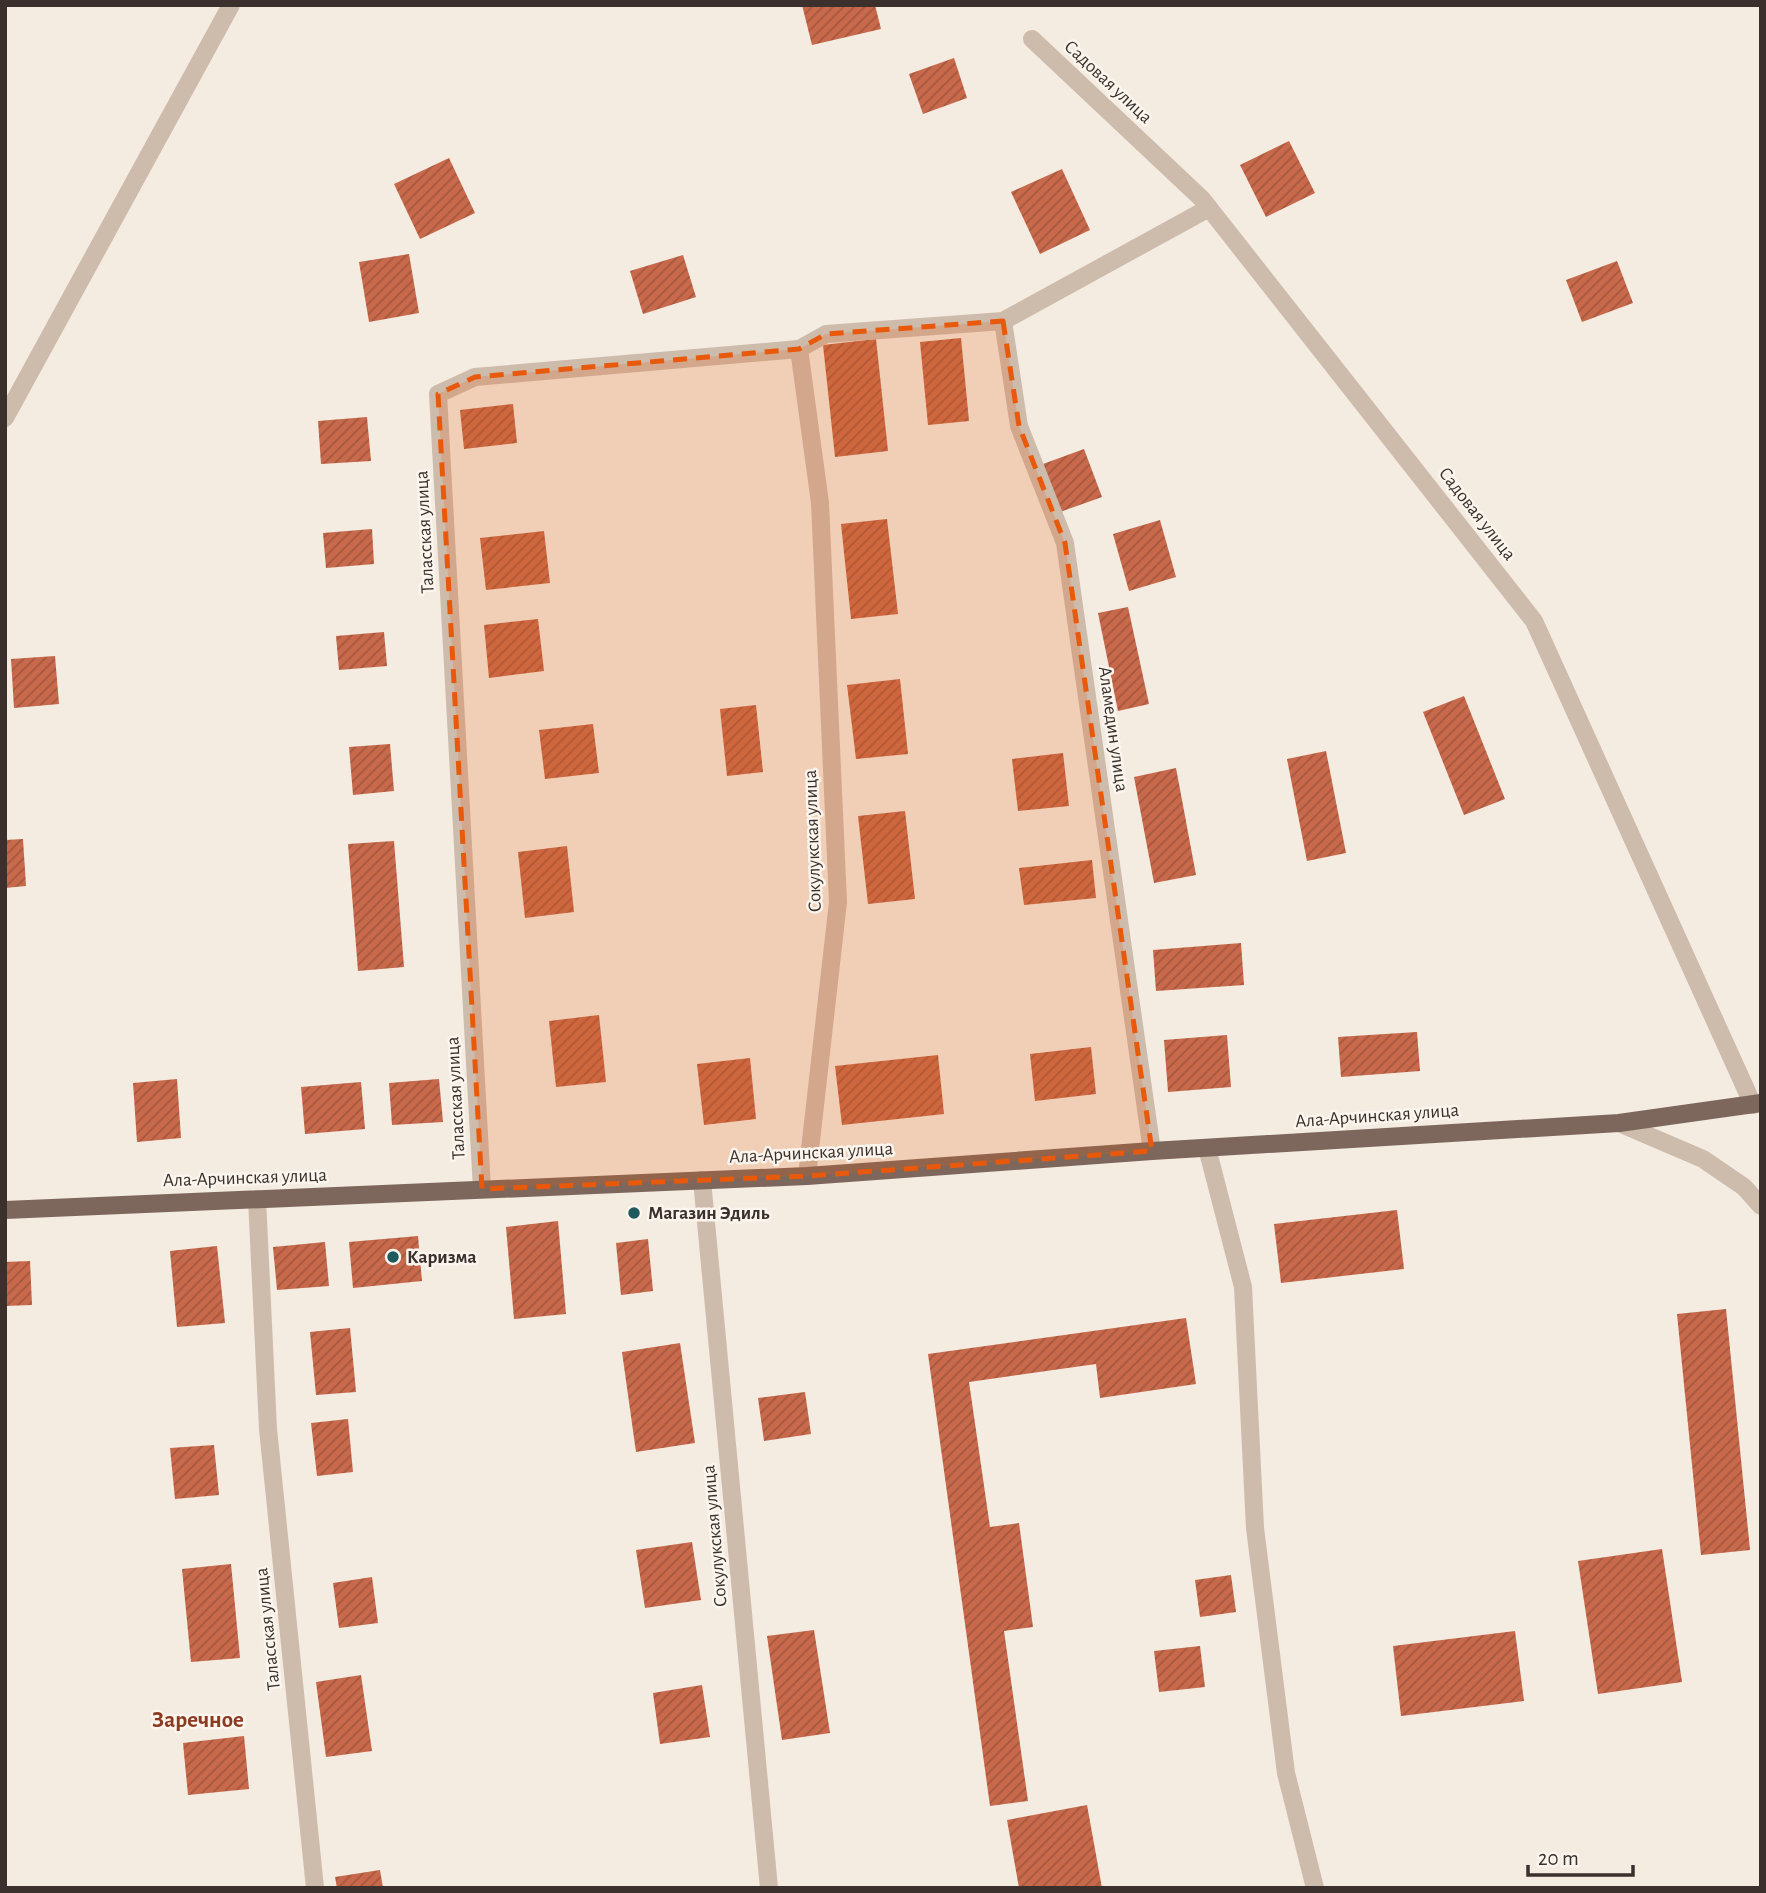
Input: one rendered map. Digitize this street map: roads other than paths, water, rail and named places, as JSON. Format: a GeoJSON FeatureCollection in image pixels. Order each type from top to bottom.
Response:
{"type":"FeatureCollection","features":[{"type":"Feature","properties":{"kind":"main road","name":"Ала-Арчинская улица"},"geometry":{"type":"LineString","coordinates":[[5,1210],[807,1175],[1619,1123],[1757,1104]]}},
{"type":"Feature","properties":{"kind":"street"},"geometry":{"type":"LineString","coordinates":[[5,418],[231,5]]}},
{"type":"Feature","properties":{"kind":"street","name":"Садовая улица"},"geometry":{"type":"LineString","coordinates":[[1032,39],[1202,199],[1534,621],[1757,1104]]}},
{"type":"Feature","properties":{"kind":"street"},"geometry":{"type":"LineString","coordinates":[[799,349],[826,334],[1003,321],[1209,208]]}},
{"type":"Feature","properties":{"kind":"street","name":"Аламедин улица"},"geometry":{"type":"LineString","coordinates":[[1003,321],[1019,426],[1065,543],[1152,1151]]}},
{"type":"Feature","properties":{"kind":"street","name":"Сокулукская улица"},"geometry":{"type":"LineString","coordinates":[[799,349],[820,503],[838,902],[807,1175]]}},
{"type":"Feature","properties":{"kind":"street","name":"Таласская улица"},"geometry":{"type":"LineString","coordinates":[[482,1189],[438,394],[475,377],[799,349]]}},
{"type":"Feature","properties":{"kind":"street"},"geometry":{"type":"LineString","coordinates":[[1619,1123],[1703,1159],[1744,1187],[1761,1206]]}},
{"type":"Feature","properties":{"kind":"street"},"geometry":{"type":"LineString","coordinates":[[1207,1148],[1243,1287],[1255,1528],[1286,1773],[1314,1888]]}},
{"type":"Feature","properties":{"kind":"street","name":"Сокулукская улица"},"geometry":{"type":"LineString","coordinates":[[702,1180],[769,1888]]}},
{"type":"Feature","properties":{"kind":"street","name":"Таласская улица"},"geometry":{"type":"LineString","coordinates":[[257,1199],[268,1429],[315,1888]]}},
{"type":"Feature","properties":{"kind":"place","name":"Магазин Эдиль"},"geometry":{"type":"Point","coordinates":[634,1213]}},
{"type":"Feature","properties":{"kind":"place","name":"Каризма"},"geometry":{"type":"Point","coordinates":[393,1257]}},
{"type":"Feature","properties":{"kind":"district","name":"Заречное"},"geometry":{"type":"Point","coordinates":[198,1720]}}]}
